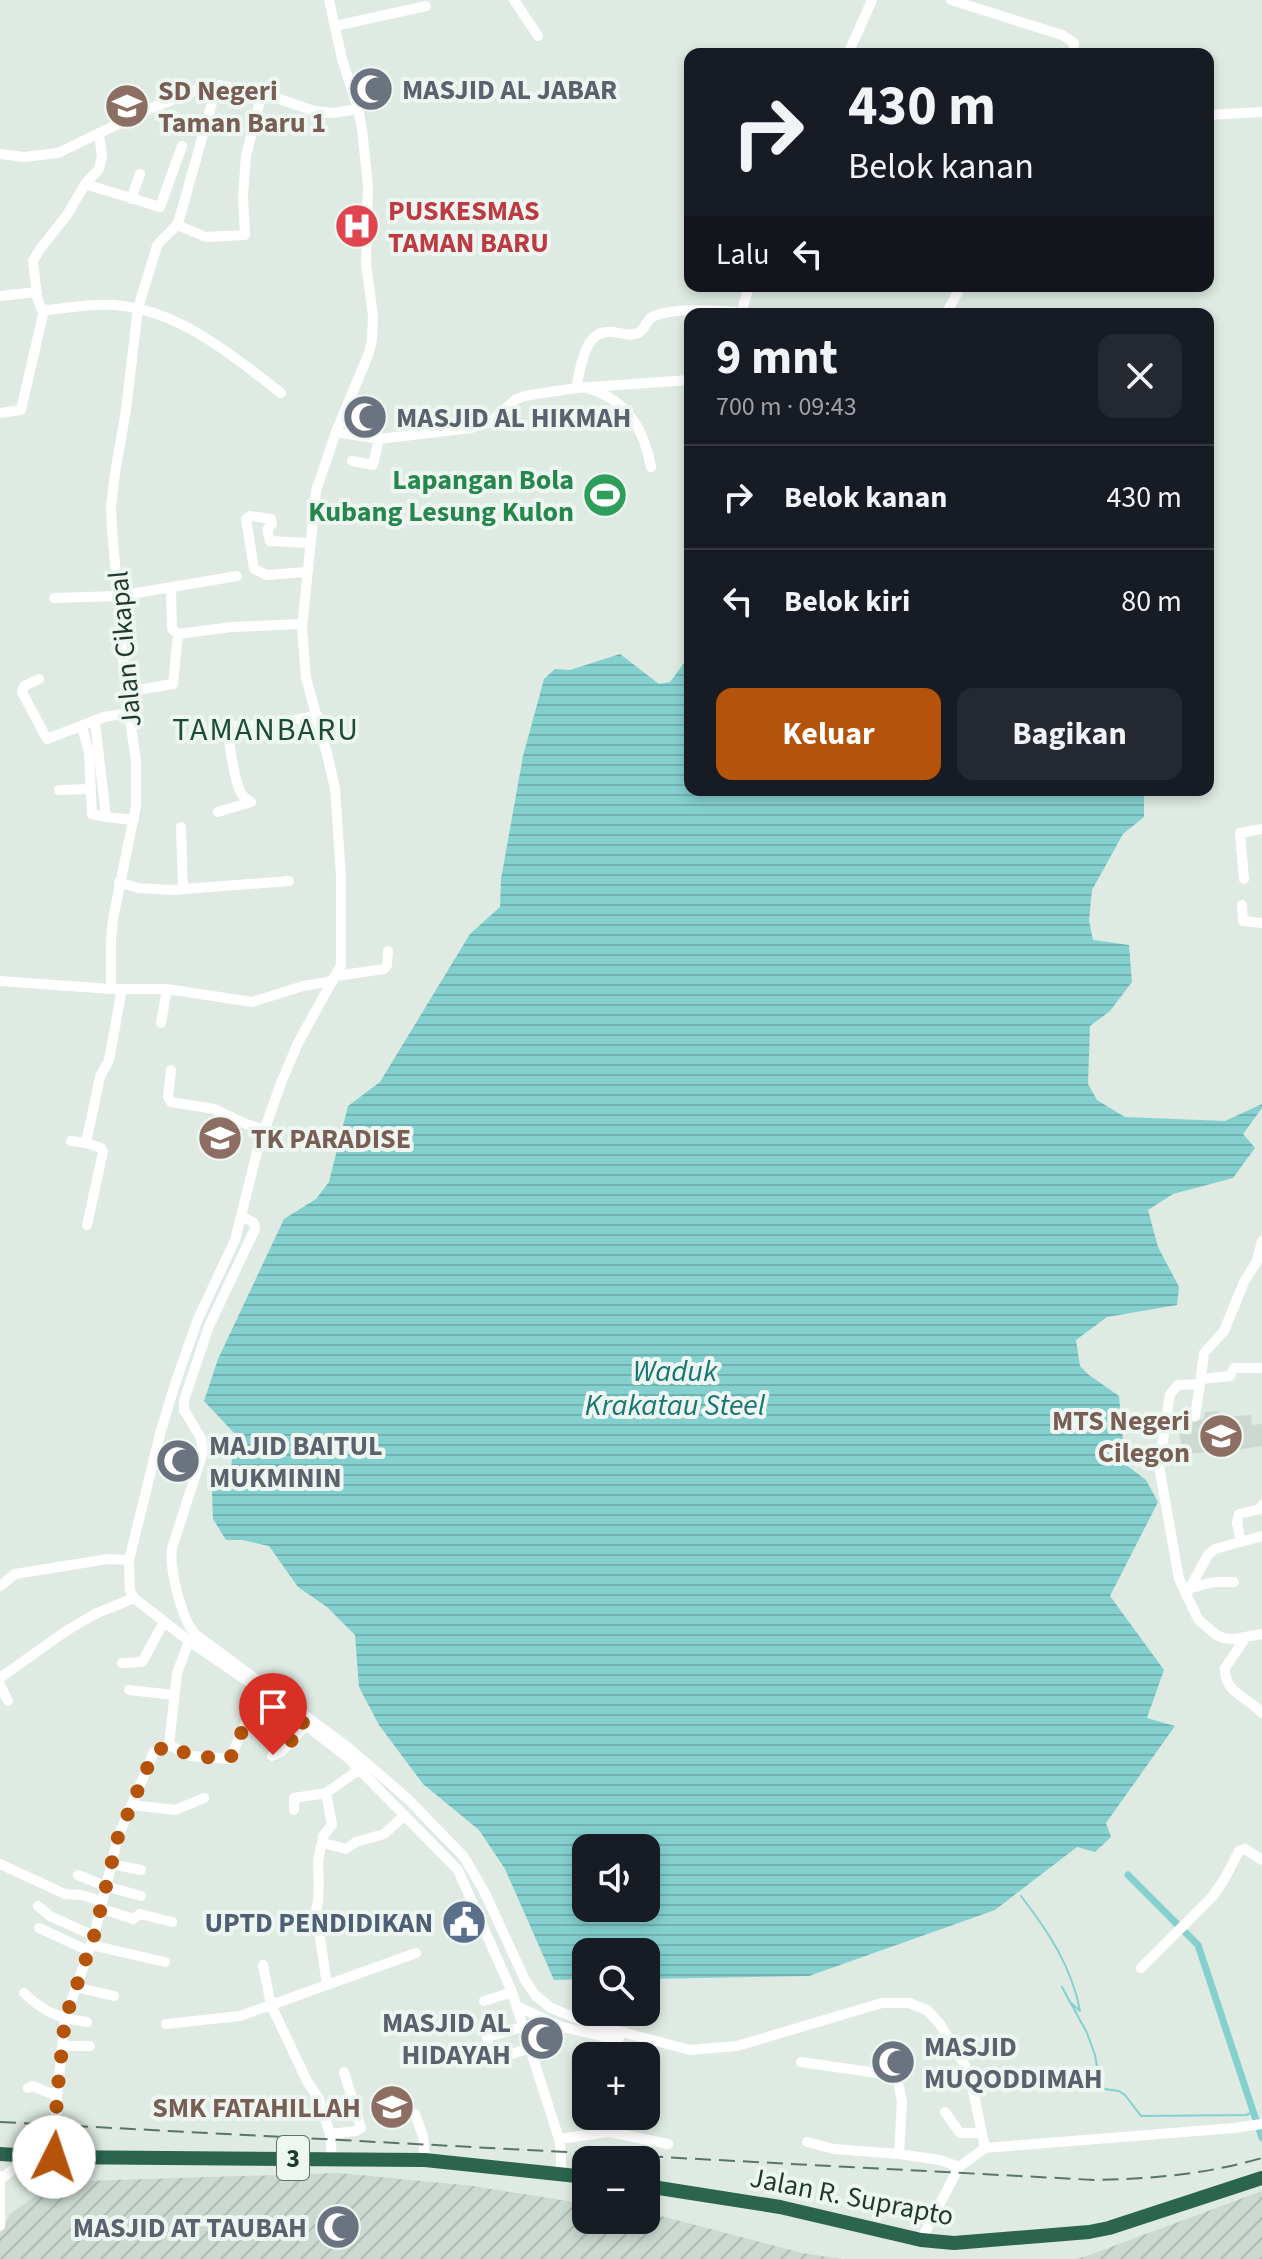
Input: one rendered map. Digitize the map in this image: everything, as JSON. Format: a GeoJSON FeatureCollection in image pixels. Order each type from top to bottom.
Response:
{"type":"FeatureCollection","features":[{"type":"Feature","properties":{"kind":"highway","name":"3"},"geometry":{"type":"LineString","coordinates":[[0,2154],[425,2160],[572,2175]]}},
{"type":"Feature","properties":{"kind":"highway","name":"Jalan R. Suprapto"},"geometry":{"type":"LineString","coordinates":[[660,2188],[780,2207],[921,2240],[965,2243],[1109,2228],[1262,2178]]}},
{"type":"Feature","properties":{"kind":"street"},"geometry":{"type":"LineString","coordinates":[[329,0],[345,72],[358,109],[368,186],[365,248],[373,316],[372,339],[364,366],[336,432],[316,491],[302,624],[303,662],[331,768],[337,816],[342,959],[335,978],[298,1043],[256,1157],[235,1240],[198,1319],[176,1381],[129,1560],[130,1590],[134,1598],[164,1622],[260,1690],[360,1769],[458,1870],[517,2006],[559,2139],[561,2174]]}},
{"type":"Feature","properties":{"kind":"street"},"geometry":{"type":"LineString","coordinates":[[514,0],[538,36]]}},
{"type":"Feature","properties":{"kind":"street"},"geometry":{"type":"LineString","coordinates":[[851,48],[872,0]]}},
{"type":"Feature","properties":{"kind":"street"},"geometry":{"type":"LineString","coordinates":[[951,0],[1062,35],[1074,43],[1074,48]]}},
{"type":"Feature","properties":{"kind":"street"},"geometry":{"type":"LineString","coordinates":[[335,26],[426,6]]}},
{"type":"Feature","properties":{"kind":"street"},"geometry":{"type":"LineString","coordinates":[[0,154],[24,157],[58,153],[199,89],[217,85],[262,93],[314,111],[333,113],[358,109]]}},
{"type":"Feature","properties":{"kind":"street","name":"Jalan Cikapal"},"geometry":{"type":"LineString","coordinates":[[86,1143],[100,1077],[109,1060],[116,989],[111,941],[119,882],[136,806],[136,761],[126,692],[111,506],[138,308],[157,246],[162,237],[177,225],[217,85]]}},
{"type":"Feature","properties":{"kind":"street"},"geometry":{"type":"LineString","coordinates":[[177,225],[206,237],[245,235],[243,196],[246,156],[262,93]]}},
{"type":"Feature","properties":{"kind":"street"},"geometry":{"type":"LineString","coordinates":[[1214,115],[1262,112]]}},
{"type":"Feature","properties":{"kind":"street"},"geometry":{"type":"LineString","coordinates":[[44,310],[37,292],[33,261],[67,215],[85,184],[96,174],[101,163],[99,133]]}},
{"type":"Feature","properties":{"kind":"street"},"geometry":{"type":"LineString","coordinates":[[85,184],[161,207],[182,146]]}},
{"type":"Feature","properties":{"kind":"street"},"geometry":{"type":"LineString","coordinates":[[131,199],[140,174]]}},
{"type":"Feature","properties":{"kind":"street"},"geometry":{"type":"LineString","coordinates":[[0,296],[37,292]]}},
{"type":"Feature","properties":{"kind":"street"},"geometry":{"type":"LineString","coordinates":[[44,310],[107,305],[138,308],[206,336],[281,393]]}},
{"type":"Feature","properties":{"kind":"street"},"geometry":{"type":"LineString","coordinates":[[0,413],[21,410],[44,310]]}},
{"type":"Feature","properties":{"kind":"street"},"geometry":{"type":"LineString","coordinates":[[576,388],[583,357],[590,342],[600,333],[632,335],[639,333],[648,319],[657,315],[684,312]]}},
{"type":"Feature","properties":{"kind":"street"},"geometry":{"type":"LineString","coordinates":[[336,432],[379,439],[425,435],[485,425],[520,397],[576,388],[684,380]]}},
{"type":"Feature","properties":{"kind":"street"},"geometry":{"type":"LineString","coordinates":[[576,388],[593,389],[624,407],[640,432],[651,467]]}},
{"type":"Feature","properties":{"kind":"street"},"geometry":{"type":"LineString","coordinates":[[352,461],[373,465],[379,439]]}},
{"type":"Feature","properties":{"kind":"street"},"geometry":{"type":"LineString","coordinates":[[306,572],[267,575],[254,569],[246,519],[250,516],[271,519],[272,524],[267,527],[270,541],[309,543]]}},
{"type":"Feature","properties":{"kind":"street"},"geometry":{"type":"LineString","coordinates":[[54,598],[119,596],[237,576]]}},
{"type":"Feature","properties":{"kind":"street"},"geometry":{"type":"LineString","coordinates":[[171,587],[172,629],[178,634],[232,627],[302,624]]}},
{"type":"Feature","properties":{"kind":"street"},"geometry":{"type":"LineString","coordinates":[[126,692],[173,684],[178,634]]}},
{"type":"Feature","properties":{"kind":"street"},"geometry":{"type":"LineString","coordinates":[[39,679],[24,686],[22,692],[45,738],[104,717],[129,713]]}},
{"type":"Feature","properties":{"kind":"street"},"geometry":{"type":"LineString","coordinates":[[218,812],[251,802],[242,794],[236,781],[229,726],[274,725],[317,715]]}},
{"type":"Feature","properties":{"kind":"street"},"geometry":{"type":"LineString","coordinates":[[95,722],[106,817]]}},
{"type":"Feature","properties":{"kind":"street"},"geometry":{"type":"LineString","coordinates":[[82,727],[89,751],[93,815],[134,820]]}},
{"type":"Feature","properties":{"kind":"street"},"geometry":{"type":"LineString","coordinates":[[59,790],[91,789]]}},
{"type":"Feature","properties":{"kind":"street"},"geometry":{"type":"LineString","coordinates":[[181,827],[183,889]]}},
{"type":"Feature","properties":{"kind":"street"},"geometry":{"type":"LineString","coordinates":[[1244,879],[1240,833],[1262,829]]}},
{"type":"Feature","properties":{"kind":"street"},"geometry":{"type":"LineString","coordinates":[[119,882],[138,888],[183,889],[289,881]]}},
{"type":"Feature","properties":{"kind":"street"},"geometry":{"type":"LineString","coordinates":[[1242,905],[1243,921],[1262,923]]}},
{"type":"Feature","properties":{"kind":"street"},"geometry":{"type":"LineString","coordinates":[[0,981],[116,989],[167,989],[252,1002],[335,978],[384,969],[388,951]]}},
{"type":"Feature","properties":{"kind":"street"},"geometry":{"type":"LineString","coordinates":[[161,1023],[167,989]]}},
{"type":"Feature","properties":{"kind":"street"},"geometry":{"type":"LineString","coordinates":[[171,1070],[168,1097],[171,1102],[214,1109],[265,1130]]}},
{"type":"Feature","properties":{"kind":"street"},"geometry":{"type":"LineString","coordinates":[[71,1141],[103,1150],[87,1225]]}},
{"type":"Feature","properties":{"kind":"street"},"geometry":{"type":"LineString","coordinates":[[242,1216],[254,1223],[255,1229],[209,1326],[184,1400],[184,1410],[201,1438],[203,1452],[170,1559],[191,1629],[349,1748],[408,1799],[464,1857],[485,1893],[525,1980],[543,2003],[620,2036]]}},
{"type":"Feature","properties":{"kind":"street"},"geometry":{"type":"LineString","coordinates":[[1195,1416],[1204,1353],[1224,1331],[1244,1282],[1257,1261],[1262,1241]]}},
{"type":"Feature","properties":{"kind":"street"},"geometry":{"type":"LineString","coordinates":[[1262,1368],[1234,1368],[1230,1376],[1178,1385],[1170,1394],[1159,1466],[1176,1570],[1189,1592],[1198,1619],[1215,1634],[1230,1639],[1262,1634]]}},
{"type":"Feature","properties":{"kind":"street"},"geometry":{"type":"LineString","coordinates":[[1241,1542],[1237,1523],[1239,1514],[1260,1509],[1262,1505]]}},
{"type":"Feature","properties":{"kind":"street"},"geometry":{"type":"LineString","coordinates":[[1189,1592],[1208,1555],[1215,1549],[1262,1536]]}},
{"type":"Feature","properties":{"kind":"street"},"geometry":{"type":"LineString","coordinates":[[0,1586],[15,1574],[99,1560],[129,1560]]}},
{"type":"Feature","properties":{"kind":"street"},"geometry":{"type":"LineString","coordinates":[[1189,1592],[1213,1582],[1234,1582]]}},
{"type":"Feature","properties":{"kind":"street"},"geometry":{"type":"LineString","coordinates":[[0,1678],[66,1631],[95,1614],[134,1598]]}},
{"type":"Feature","properties":{"kind":"street"},"geometry":{"type":"LineString","coordinates":[[122,1663],[142,1662],[164,1622]]}},
{"type":"Feature","properties":{"kind":"street"},"geometry":{"type":"LineString","coordinates":[[1246,1637],[1225,1668],[1226,1680],[1237,1694],[1262,1713]]}},
{"type":"Feature","properties":{"kind":"street"},"geometry":{"type":"LineString","coordinates":[[169,1745],[177,1673],[189,1641]]}},
{"type":"Feature","properties":{"kind":"street"},"geometry":{"type":"LineString","coordinates":[[0,1685],[8,1701]]}},
{"type":"Feature","properties":{"kind":"street"},"geometry":{"type":"LineString","coordinates":[[129,1690],[174,1695]]}},
{"type":"Feature","properties":{"kind":"street"},"geometry":{"type":"LineString","coordinates":[[169,1745],[191,1756],[230,1759],[260,1690]]}},
{"type":"Feature","properties":{"kind":"street"},"geometry":{"type":"LineString","coordinates":[[272,1756],[281,1752],[306,1725]]}},
{"type":"Feature","properties":{"kind":"street"},"geometry":{"type":"LineString","coordinates":[[0,2226],[0,2177],[22,2162],[51,2157],[65,2019],[91,1944],[118,1837],[154,1752],[169,1745]]}},
{"type":"Feature","properties":{"kind":"street"},"geometry":{"type":"LineString","coordinates":[[294,1810],[294,1798],[326,1793],[360,1769]]}},
{"type":"Feature","properties":{"kind":"street"},"geometry":{"type":"LineString","coordinates":[[326,1793],[332,1825],[323,1836],[319,1855],[319,1900],[316,1910],[327,1985]]}},
{"type":"Feature","properties":{"kind":"street"},"geometry":{"type":"LineString","coordinates":[[132,1805],[175,1810],[204,1798]]}},
{"type":"Feature","properties":{"kind":"street"},"geometry":{"type":"LineString","coordinates":[[323,1843],[346,1849],[356,1842],[384,1834],[405,1815]]}},
{"type":"Feature","properties":{"kind":"street"},"geometry":{"type":"LineString","coordinates":[[1141,1968],[1222,1884],[1239,1851],[1245,1849],[1262,1860]]}},
{"type":"Feature","properties":{"kind":"street"},"geometry":{"type":"LineString","coordinates":[[0,1864],[65,1894],[81,1895],[133,1919],[140,1914],[172,1922]]}},
{"type":"Feature","properties":{"kind":"street"},"geometry":{"type":"LineString","coordinates":[[111,1864],[141,1870]]}},
{"type":"Feature","properties":{"kind":"street"},"geometry":{"type":"LineString","coordinates":[[78,1875],[141,1896]]}},
{"type":"Feature","properties":{"kind":"street"},"geometry":{"type":"LineString","coordinates":[[38,1906],[91,1944]]}},
{"type":"Feature","properties":{"kind":"street"},"geometry":{"type":"LineString","coordinates":[[39,1928],[165,1962]]}},
{"type":"Feature","properties":{"kind":"street"},"geometry":{"type":"LineString","coordinates":[[166,2024],[240,2016],[416,1953]]}},
{"type":"Feature","properties":{"kind":"street"},"geometry":{"type":"LineString","coordinates":[[263,1965],[271,2005],[307,2081],[319,2099],[330,2134],[332,2159]]}},
{"type":"Feature","properties":{"kind":"street"},"geometry":{"type":"LineString","coordinates":[[76,1987],[114,1996]]}},
{"type":"Feature","properties":{"kind":"street"},"geometry":{"type":"LineString","coordinates":[[484,2001],[512,1992]]}},
{"type":"Feature","properties":{"kind":"street"},"geometry":{"type":"LineString","coordinates":[[24,1993],[45,2011],[65,2019],[87,2022]]}},
{"type":"Feature","properties":{"kind":"street"},"geometry":{"type":"LineString","coordinates":[[517,2006],[559,2026],[690,2050],[737,2046],[882,2003],[909,2003],[927,2010],[951,2040],[971,2081],[985,2148]]}},
{"type":"Feature","properties":{"kind":"street"},"geometry":{"type":"LineString","coordinates":[[488,2041],[487,2037],[523,2027]]}},
{"type":"Feature","properties":{"kind":"street"},"geometry":{"type":"LineString","coordinates":[[620,2036],[621,2042]]}},
{"type":"Feature","properties":{"kind":"street"},"geometry":{"type":"LineString","coordinates":[[64,2046],[90,2046]]}},
{"type":"Feature","properties":{"kind":"street"},"geometry":{"type":"LineString","coordinates":[[502,2057],[530,2048]]}},
{"type":"Feature","properties":{"kind":"street"},"geometry":{"type":"LineString","coordinates":[[801,2062],[884,2074],[898,2082],[902,2101],[899,2154]]}},
{"type":"Feature","properties":{"kind":"street"},"geometry":{"type":"LineString","coordinates":[[330,2134],[361,2128],[344,2072]]}},
{"type":"Feature","properties":{"kind":"street"},"geometry":{"type":"LineString","coordinates":[[28,2088],[32,2086],[57,2096]]}},
{"type":"Feature","properties":{"kind":"street"},"geometry":{"type":"LineString","coordinates":[[945,2112],[960,2133],[981,2133]]}},
{"type":"Feature","properties":{"kind":"street"},"geometry":{"type":"LineString","coordinates":[[415,2114],[425,2145],[425,2160]]}},
{"type":"Feature","properties":{"kind":"street"},"geometry":{"type":"LineString","coordinates":[[921,2240],[959,2167],[985,2148],[1258,2124]]}},
{"type":"Feature","properties":{"kind":"street"},"geometry":{"type":"LineString","coordinates":[[559,2139],[609,2132],[668,2144]]}},
{"type":"Feature","properties":{"kind":"street"},"geometry":{"type":"LineString","coordinates":[[807,2142],[834,2149],[940,2160],[959,2167]]}},
{"type":"Feature","properties":{"kind":"shaded area","name":"MTS Negeri Cilegon"},"geometry":{"type":"Polygon","coordinates":[[[1219,1411],[1220,1417],[1251,1415],[1252,1425],[1262,1424],[1262,1446],[1182,1454],[1179,1424],[1196,1422],[1204,1418],[1205,1412],[1219,1411]]]}},
{"type":"Feature","properties":{"kind":"shaded area"},"geometry":{"type":"Polygon","coordinates":[[[339,2173],[473,2186],[572,2202],[572,2234],[660,2234],[660,2216],[802,2253],[842,2259],[0,2259],[0,2234],[10,2214],[44,2190],[86,2181],[339,2173]]]}},
{"type":"Feature","properties":{"kind":"shaded area"},"geometry":{"type":"Polygon","coordinates":[[[1262,2191],[1262,2259],[1076,2259],[1084,2257],[1262,2191]]]}},
{"type":"Feature","properties":{"kind":"water","name":"Waduk Krakatau Steel"},"geometry":{"type":"Polygon","coordinates":[[[620,654],[659,684],[670,682],[684,663],[684,796],[1144,796],[1144,817],[1123,834],[1092,890],[1089,920],[1093,940],[1129,945],[1132,982],[1110,1011],[1090,1026],[1088,1084],[1097,1100],[1125,1117],[1225,1121],[1262,1104],[1243,1134],[1255,1148],[1233,1178],[1173,1194],[1148,1210],[1158,1247],[1179,1287],[1177,1305],[1107,1317],[1076,1340],[1080,1366],[1119,1396],[1125,1464],[1146,1480],[1158,1502],[1110,1596],[1164,1670],[1147,1718],[1175,1726],[1106,1823],[1111,1837],[1095,1852],[1077,1847],[995,1910],[809,1976],[660,1979],[660,1938],[572,1938],[572,1979],[554,1980],[505,1869],[479,1830],[423,1784],[379,1725],[359,1687],[355,1635],[327,1607],[298,1587],[269,1546],[226,1540],[213,1519],[212,1491],[230,1473],[236,1435],[204,1401],[218,1359],[284,1219],[316,1199],[329,1182],[348,1106],[380,1082],[470,934],[500,907],[501,879],[523,756],[544,679],[555,669],[570,670],[620,654]]]}},
{"type":"Feature","properties":{"kind":"waterway"},"geometry":{"type":"LineString","coordinates":[[1128,1875],[1198,1945],[1262,2138]]}},
{"type":"Feature","properties":{"kind":"waterway"},"geometry":{"type":"LineString","coordinates":[[1021,1896],[1058,1950],[1080,2011],[1071,2003]]}},
{"type":"Feature","properties":{"kind":"waterway"},"geometry":{"type":"LineString","coordinates":[[1062,1987],[1087,2033],[1100,2084],[1105,2089],[1125,2095],[1141,2116],[1246,2115],[1253,2112]]}},
{"type":"Feature","properties":{"kind":"railway"},"geometry":{"type":"LineString","coordinates":[[0,2122],[1095,2180],[1179,2175],[1262,2158]]}},
{"type":"Feature","properties":{"kind":"place","name":"MASJID AL JABAR"},"geometry":{"type":"Point","coordinates":[371,89]}},
{"type":"Feature","properties":{"kind":"place","name":"SD Negeri Taman Baru 1"},"geometry":{"type":"Point","coordinates":[127,106]}},
{"type":"Feature","properties":{"kind":"place","name":"PUSKESMAS TAMAN BARU"},"geometry":{"type":"Point","coordinates":[357,226]}},
{"type":"Feature","properties":{"kind":"place","name":"MASJID AL HIKMAH"},"geometry":{"type":"Point","coordinates":[365,417]}},
{"type":"Feature","properties":{"kind":"place","name":"Lapangan Bola Kubang Lesung Kulon"},"geometry":{"type":"Point","coordinates":[605,495]}},
{"type":"Feature","properties":{"kind":"place","name":"TK PARADISE"},"geometry":{"type":"Point","coordinates":[220,1138]}},
{"type":"Feature","properties":{"kind":"place","name":"MTS Negeri Cilegon"},"geometry":{"type":"Point","coordinates":[1221,1436]}},
{"type":"Feature","properties":{"kind":"place","name":"MAJID BAITUL MUKMININ"},"geometry":{"type":"Point","coordinates":[178,1461]}},
{"type":"Feature","properties":{"kind":"place","name":"UPTD PENDIDIKAN"},"geometry":{"type":"Point","coordinates":[464,1922]}},
{"type":"Feature","properties":{"kind":"place","name":"MASJID AL HIDAYAH"},"geometry":{"type":"Point","coordinates":[542,2038]}},
{"type":"Feature","properties":{"kind":"place","name":"MASJID MUQODDIMAH"},"geometry":{"type":"Point","coordinates":[893,2062]}},
{"type":"Feature","properties":{"kind":"place","name":"SMK FATAHILLAH"},"geometry":{"type":"Point","coordinates":[392,2107]}},
{"type":"Feature","properties":{"kind":"place","name":"MASJID AT TAUBAH"},"geometry":{"type":"Point","coordinates":[338,2227]}},
{"type":"Feature","properties":{"kind":"district","name":"TAMANBARU"},"geometry":{"type":"Point","coordinates":[266,729]}},
{"type":"Feature","properties":{"kind":"route"},"geometry":{"type":"LineString","coordinates":[[54,2157],[65,2019],[94,1936],[118,1837],[154,1752],[169,1745],[191,1756],[230,1759],[260,1690],[306,1725],[281,1752],[273,1755]]}}]}
